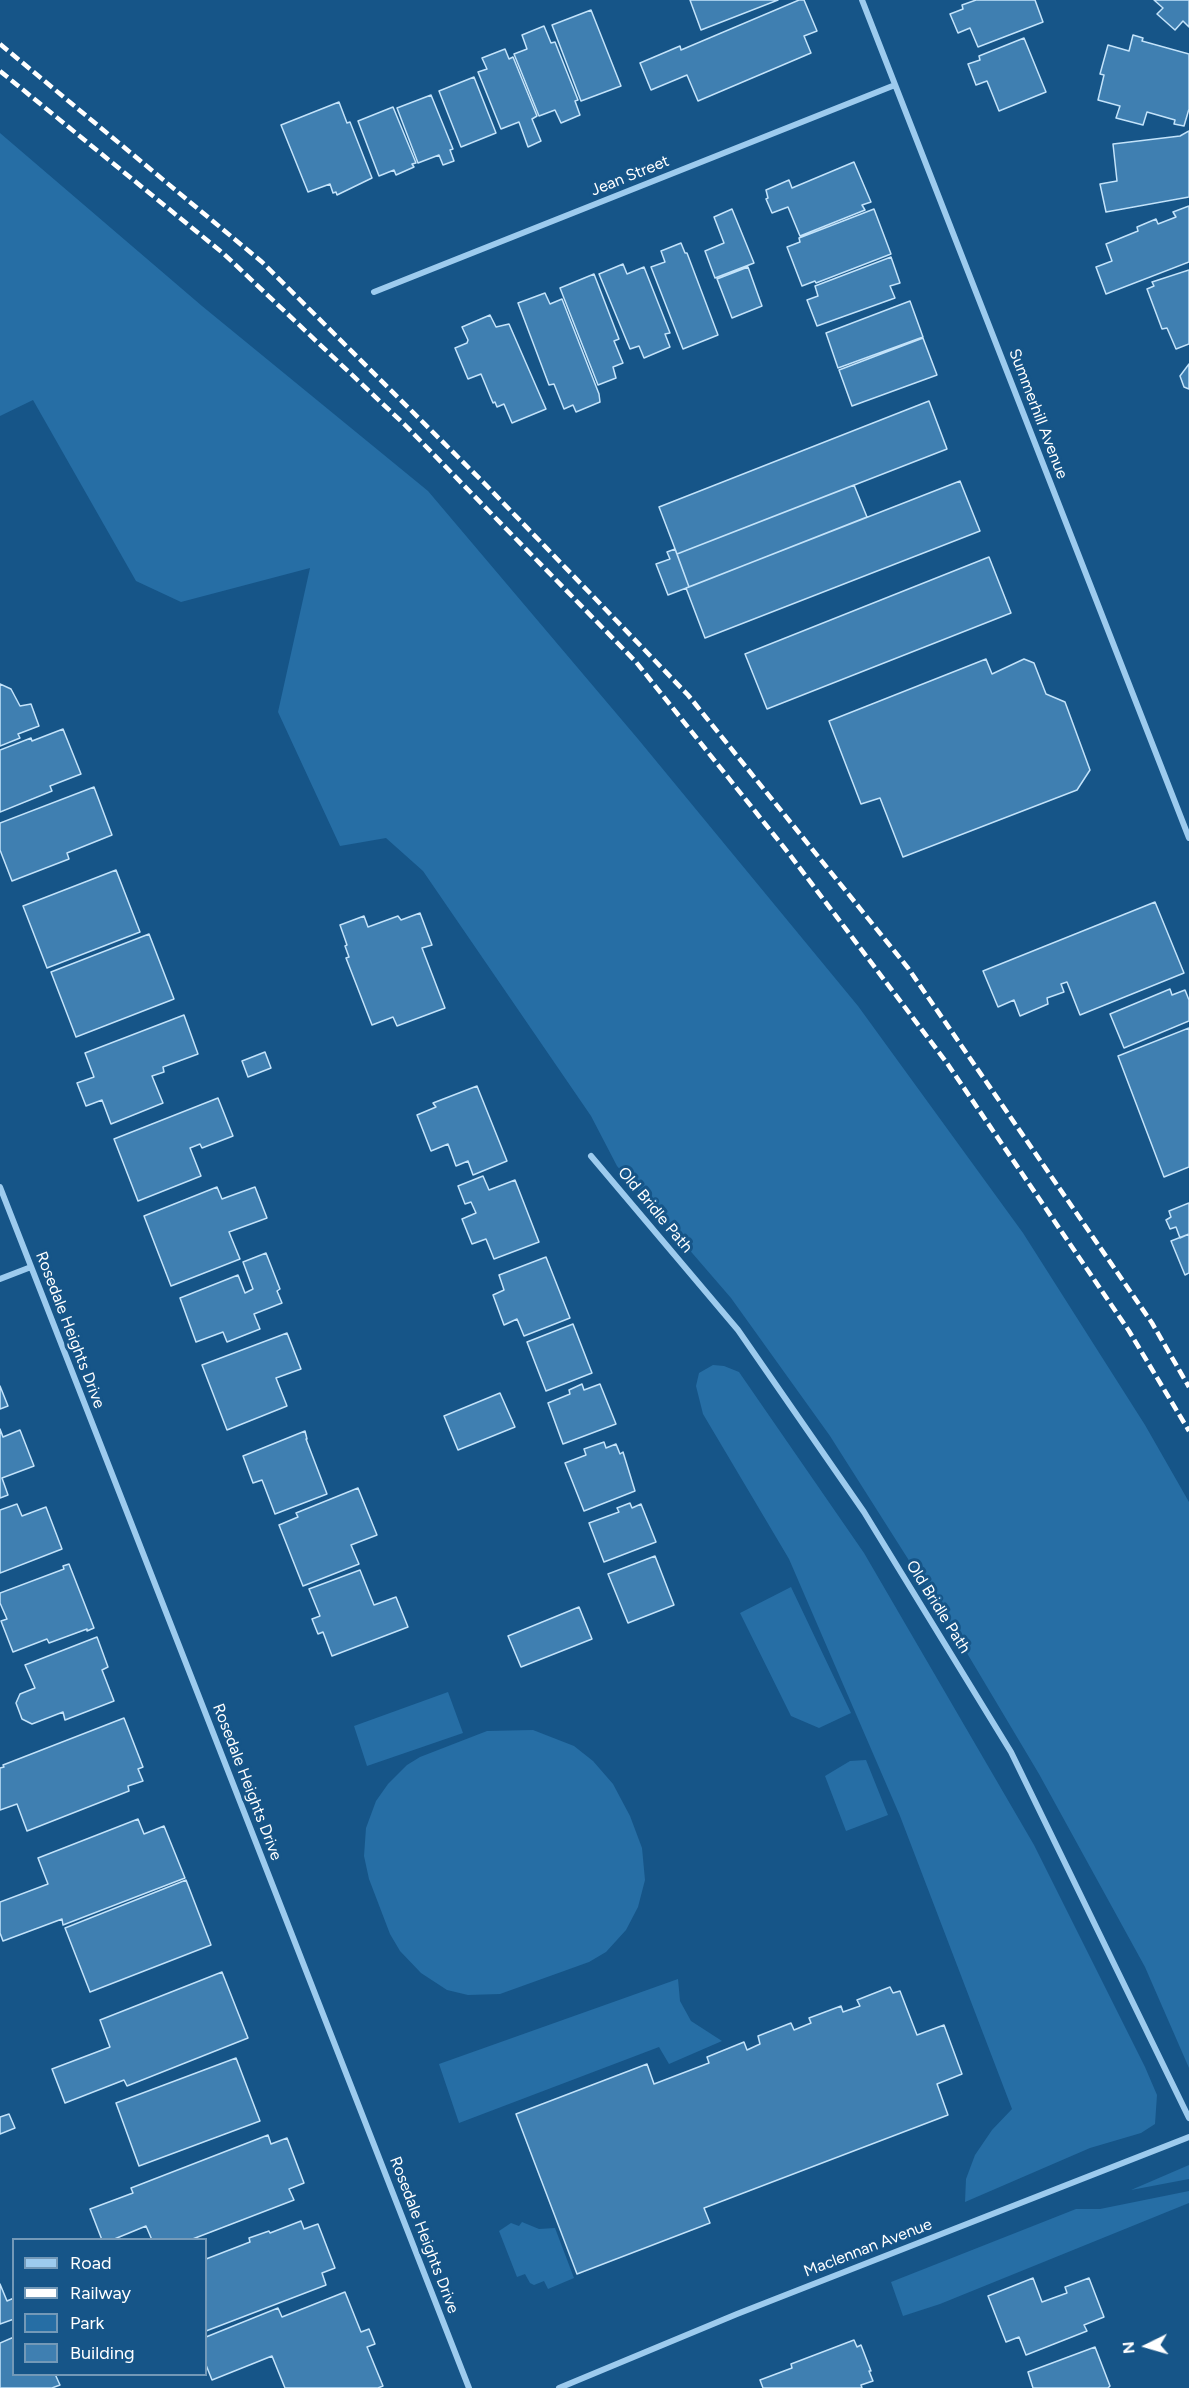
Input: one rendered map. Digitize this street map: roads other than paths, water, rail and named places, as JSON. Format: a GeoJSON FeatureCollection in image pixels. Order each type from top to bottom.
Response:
{"type":"FeatureCollection","features":[{"type":"Feature","properties":{"kind":"street","name":"Summerhill Avenue"},"geometry":{"type":"LineString","coordinates":[[862,0],[1189,838]]}},
{"type":"Feature","properties":{"kind":"street","name":"Jean Street"},"geometry":{"type":"LineString","coordinates":[[374,292],[895,85]]}},
{"type":"Feature","properties":{"kind":"street","name":"Old Bridle Path"},"geometry":{"type":"LineString","coordinates":[[591,1156],[738,1330],[864,1512],[1011,1752],[1189,2118]]}},
{"type":"Feature","properties":{"kind":"street","name":"Rosedale Heights Drive"},"geometry":{"type":"LineString","coordinates":[[0,1187],[469,2388]]}},
{"type":"Feature","properties":{"kind":"street"},"geometry":{"type":"LineString","coordinates":[[0,1280],[31,1268]]}},
{"type":"Feature","properties":{"kind":"street","name":"Maclennan Avenue"},"geometry":{"type":"LineString","coordinates":[[559,2388],[737,2313],[1189,2138]]}},
{"type":"Feature","properties":{"kind":"railway"},"geometry":{"type":"LineString","coordinates":[[0,44],[262,262],[484,483],[688,695],[908,968],[1152,1323],[1189,1387]]}},
{"type":"Feature","properties":{"kind":"railway"},"geometry":{"type":"LineString","coordinates":[[0,71],[224,254],[404,424],[636,662],[790,855],[947,1063],[1129,1331],[1189,1431]]}}]}
